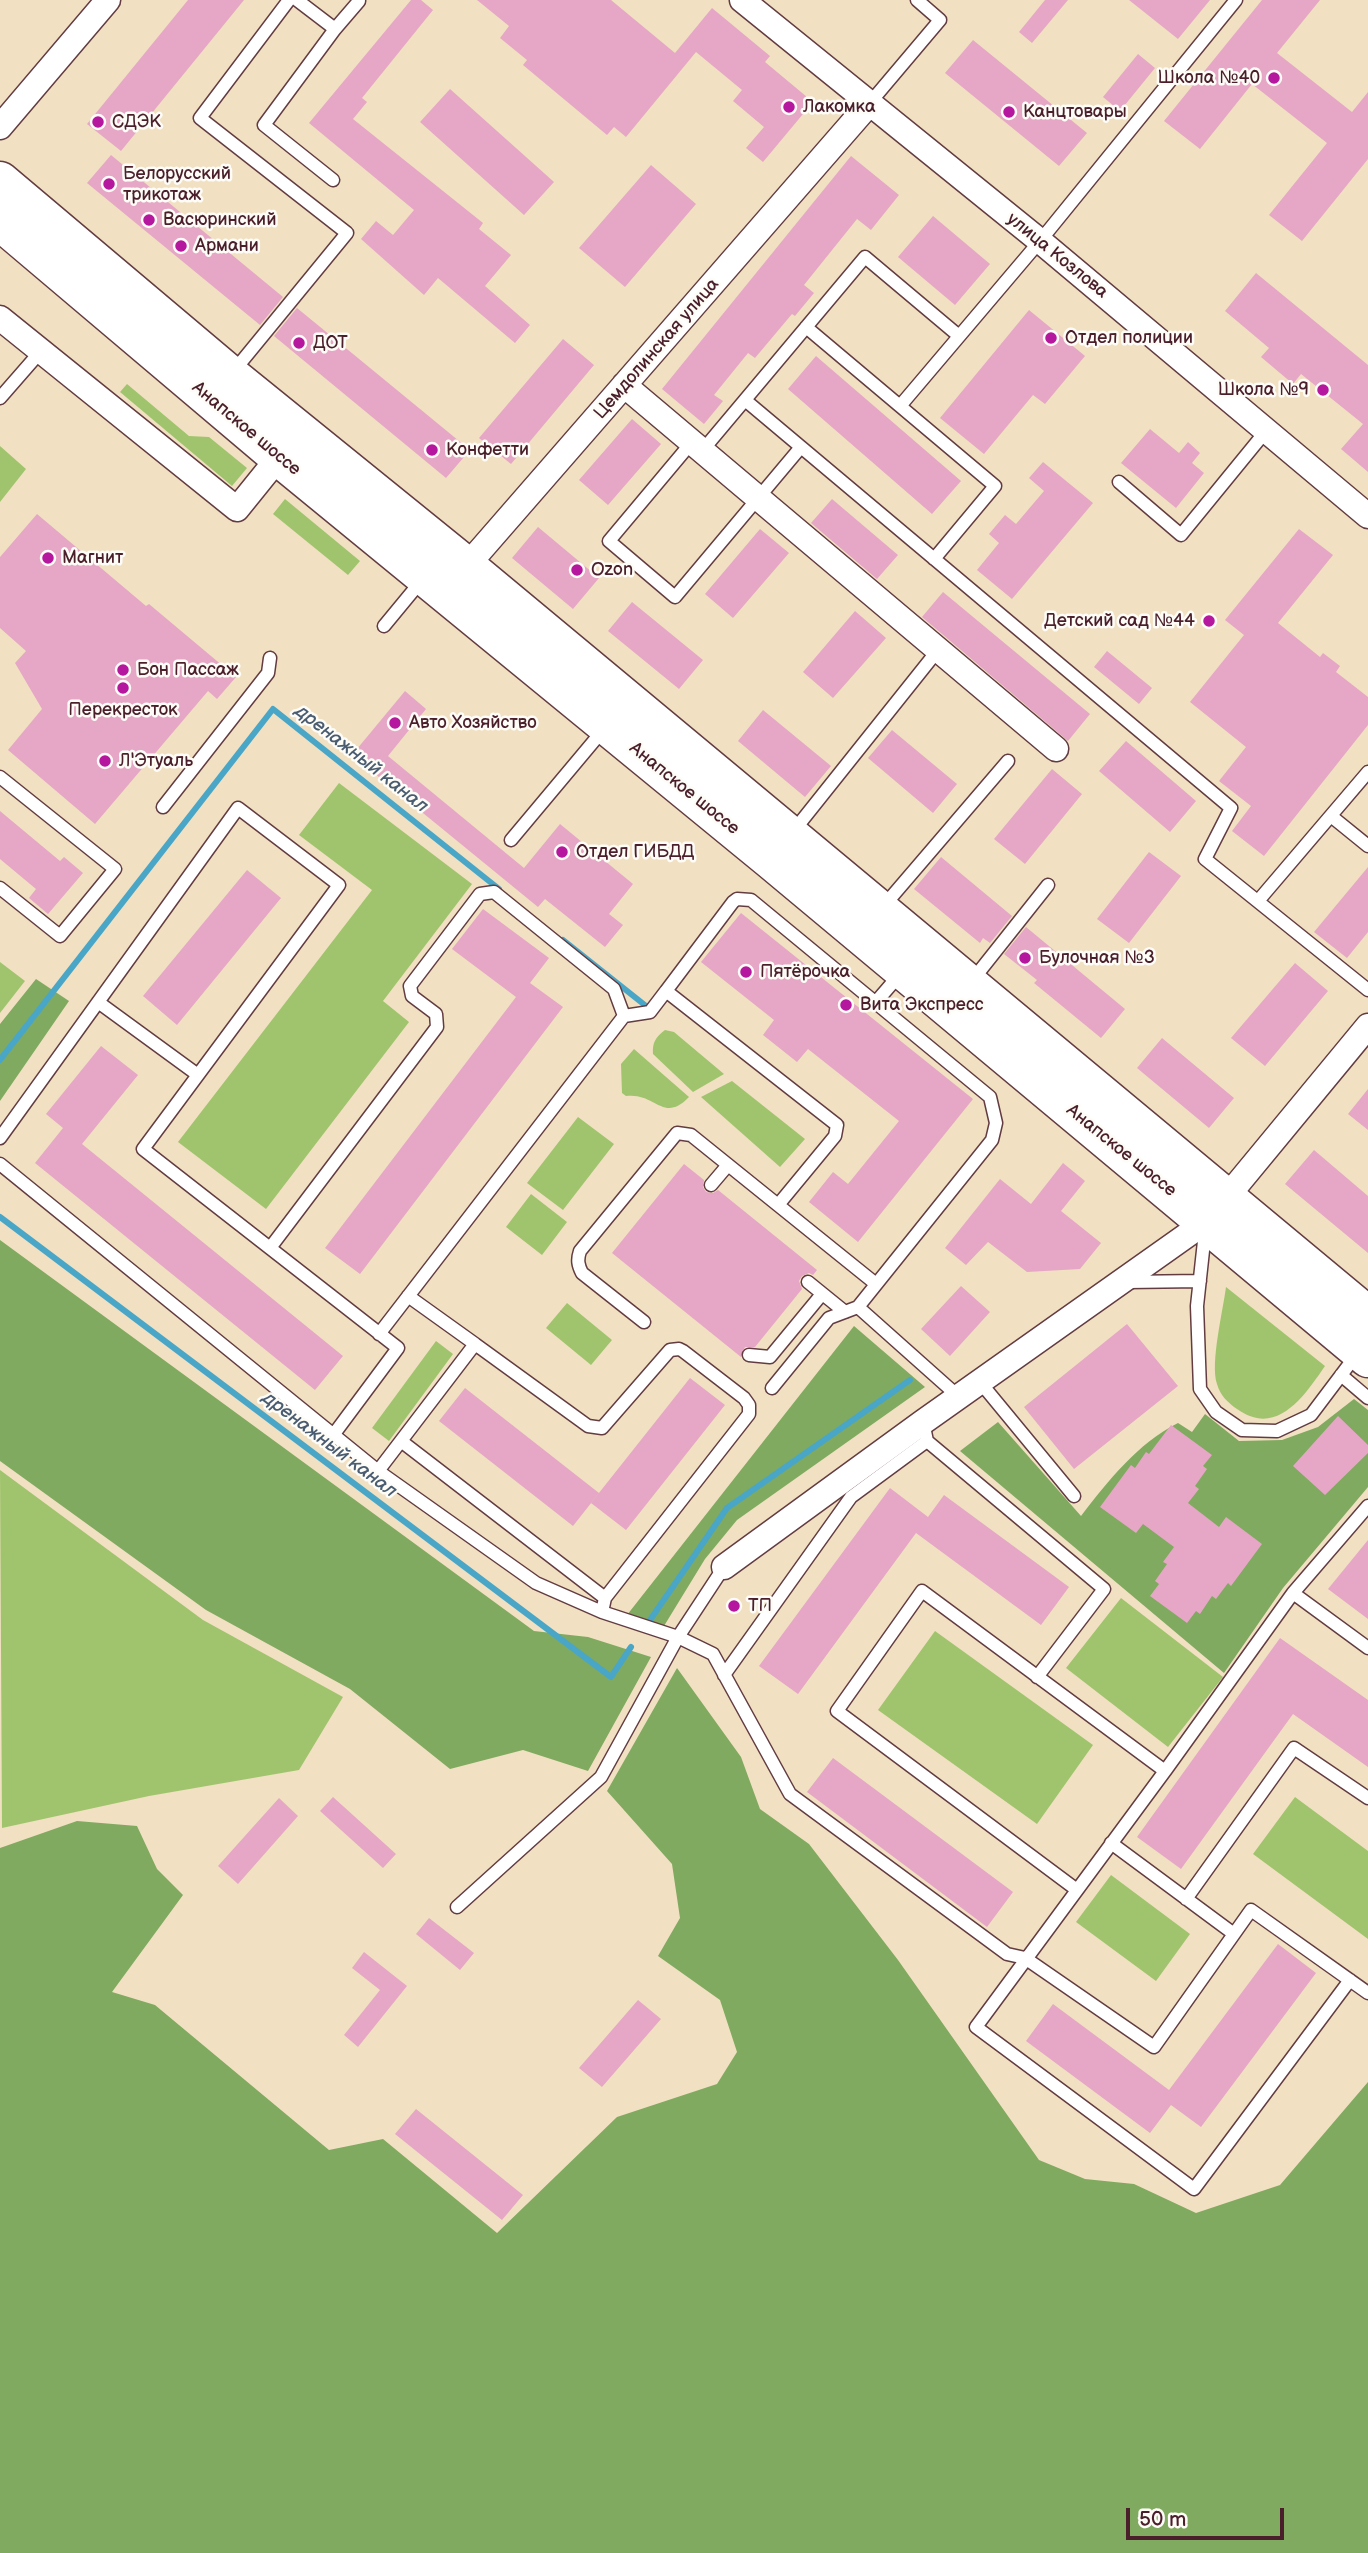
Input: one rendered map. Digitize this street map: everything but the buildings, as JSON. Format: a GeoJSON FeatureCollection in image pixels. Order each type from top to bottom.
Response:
{"type":"FeatureCollection","features":[{"type":"Feature","properties":{"kind":"highway","name":"Анапское шоссе"},"geometry":{"type":"LineString","coordinates":[[0,181],[230,375],[607,726],[903,971],[1215,1210]]}},
{"type":"Feature","properties":{"kind":"highway","name":"Анапское шоссе"},"geometry":{"type":"LineString","coordinates":[[0,221],[279,457],[790,836],[969,985],[1215,1210],[1359,1350]]}},
{"type":"Feature","properties":{"kind":"street"},"geometry":{"type":"LineString","coordinates":[[0,127],[108,0]]}},
{"type":"Feature","properties":{"kind":"street","name":"улица Козлова"},"geometry":{"type":"LineString","coordinates":[[742,0],[1040,241],[1368,516]]}},
{"type":"Feature","properties":{"kind":"street","name":"Цемдолинская улица"},"geometry":{"type":"LineString","coordinates":[[445,578],[624,386],[869,104]]}},
{"type":"Feature","properties":{"kind":"street"},"geometry":{"type":"LineString","coordinates":[[0,318],[237,509],[279,457]]}},
{"type":"Feature","properties":{"kind":"street"},"geometry":{"type":"LineString","coordinates":[[624,386],[1056,749]]}},
{"type":"Feature","properties":{"kind":"street"},"geometry":{"type":"LineString","coordinates":[[724,1567],[925,1432],[959,1397],[1121,1282],[1215,1210],[1368,1026]]}},
{"type":"Feature","properties":{"kind":"lane"},"geometry":{"type":"LineString","coordinates":[[230,375],[347,233],[200,118],[289,0]]}},
{"type":"Feature","properties":{"kind":"lane"},"geometry":{"type":"LineString","coordinates":[[297,0],[335,29]]}},
{"type":"Feature","properties":{"kind":"lane"},"geometry":{"type":"LineString","coordinates":[[869,104],[940,20],[917,0]]}},
{"type":"Feature","properties":{"kind":"lane"},"geometry":{"type":"LineString","coordinates":[[900,406],[1040,241],[1236,0]]}},
{"type":"Feature","properties":{"kind":"lane"},"geometry":{"type":"LineString","coordinates":[[333,180],[264,125],[359,1]]}},
{"type":"Feature","properties":{"kind":"lane"},"geometry":{"type":"LineString","coordinates":[[801,447],[676,597],[609,541],[745,400],[865,257],[959,336]]}},
{"type":"Feature","properties":{"kind":"lane"},"geometry":{"type":"LineString","coordinates":[[806,327],[995,486],[934,559]]}},
{"type":"Feature","properties":{"kind":"lane"},"geometry":{"type":"LineString","coordinates":[[0,398],[41,351]]}},
{"type":"Feature","properties":{"kind":"lane"},"geometry":{"type":"LineString","coordinates":[[745,400],[1231,808],[1205,859],[1368,990]]}},
{"type":"Feature","properties":{"kind":"lane"},"geometry":{"type":"LineString","coordinates":[[1119,482],[1181,534],[1266,431]]}},
{"type":"Feature","properties":{"kind":"lane"},"geometry":{"type":"LineString","coordinates":[[384,626],[445,578]]}},
{"type":"Feature","properties":{"kind":"lane"},"geometry":{"type":"LineString","coordinates":[[790,836],[939,650]]}},
{"type":"Feature","properties":{"kind":"lane"},"geometry":{"type":"LineString","coordinates":[[163,807],[268,673],[270,658]]}},
{"type":"Feature","properties":{"kind":"lane"},"geometry":{"type":"LineString","coordinates":[[512,840],[607,726]]}},
{"type":"Feature","properties":{"kind":"lane"},"geometry":{"type":"LineString","coordinates":[[879,911],[1008,761]]}},
{"type":"Feature","properties":{"kind":"lane"},"geometry":{"type":"LineString","coordinates":[[1258,901],[1368,772]]}},
{"type":"Feature","properties":{"kind":"lane"},"geometry":{"type":"LineString","coordinates":[[0,777],[115,869],[61,936],[0,888]]}},
{"type":"Feature","properties":{"kind":"lane"},"geometry":{"type":"LineString","coordinates":[[0,1138],[238,808],[338,885],[143,1149],[398,1348],[334,1434]]}},
{"type":"Feature","properties":{"kind":"lane"},"geometry":{"type":"LineString","coordinates":[[1331,816],[1368,846]]}},
{"type":"Feature","properties":{"kind":"lane"},"geometry":{"type":"LineString","coordinates":[[969,985],[1048,885]]}},
{"type":"Feature","properties":{"kind":"lane"},"geometry":{"type":"LineString","coordinates":[[270,1248],[437,1027],[436,1014],[412,996],[411,986],[480,894],[494,892],[614,989],[624,1016]]}},
{"type":"Feature","properties":{"kind":"lane"},"geometry":{"type":"LineString","coordinates":[[379,1334],[624,1016],[650,1012],[733,902],[744,899],[751,900],[982,1088],[990,1097],[996,1123],[992,1140],[858,1307],[829,1318],[772,1388]]}},
{"type":"Feature","properties":{"kind":"lane"},"geometry":{"type":"LineString","coordinates":[[876,1002],[903,971]]}},
{"type":"Feature","properties":{"kind":"lane"},"geometry":{"type":"LineString","coordinates":[[666,991],[837,1125],[835,1136],[778,1205]]}},
{"type":"Feature","properties":{"kind":"lane"},"geometry":{"type":"LineString","coordinates":[[98,1002],[198,1075]]}},
{"type":"Feature","properties":{"kind":"lane"},"geometry":{"type":"LineString","coordinates":[[644,1322],[582,1273],[578,1265],[580,1251],[677,1133],[691,1135],[876,1284]]}},
{"type":"Feature","properties":{"kind":"lane"},"geometry":{"type":"LineString","coordinates":[[0,1164],[378,1471],[536,1583],[602,1612],[678,1637],[713,1654],[790,1794],[1007,1954],[1026,1958],[1154,2047],[1251,1910],[1368,1993]]}},
{"type":"Feature","properties":{"kind":"lane"},"geometry":{"type":"LineString","coordinates":[[712,1185],[728,1165]]}},
{"type":"Feature","properties":{"kind":"lane"},"geometry":{"type":"LineString","coordinates":[[1215,1210],[1197,1306],[1200,1389],[1216,1412],[1242,1430],[1278,1431],[1311,1415],[1359,1350]]}},
{"type":"Feature","properties":{"kind":"lane"},"geometry":{"type":"LineString","coordinates":[[808,1282],[845,1312]]}},
{"type":"Feature","properties":{"kind":"lane"},"geometry":{"type":"LineString","coordinates":[[1121,1282],[1200,1282]]}},
{"type":"Feature","properties":{"kind":"lane"},"geometry":{"type":"LineString","coordinates":[[749,1355],[769,1357],[822,1294]]}},
{"type":"Feature","properties":{"kind":"lane"},"geometry":{"type":"LineString","coordinates":[[408,1296],[587,1426],[602,1428],[670,1350],[674,1349],[684,1351],[744,1398],[749,1405],[750,1414],[746,1421],[605,1598],[602,1612]]}},
{"type":"Feature","properties":{"kind":"lane"},"geometry":{"type":"LineString","coordinates":[[858,1307],[959,1397]]}},
{"type":"Feature","properties":{"kind":"lane"},"geometry":{"type":"LineString","coordinates":[[378,1471],[475,1344]]}},
{"type":"Feature","properties":{"kind":"lane"},"geometry":{"type":"LineString","coordinates":[[1359,1350],[1368,1398]]}},
{"type":"Feature","properties":{"kind":"lane"},"geometry":{"type":"LineString","coordinates":[[980,1382],[1074,1496]]}},
{"type":"Feature","properties":{"kind":"lane"},"geometry":{"type":"LineString","coordinates":[[724,1675],[851,1497],[925,1432],[1104,1589],[1037,1677]]}},
{"type":"Feature","properties":{"kind":"lane"},"geometry":{"type":"LineString","coordinates":[[401,1441],[605,1598]]}},
{"type":"Feature","properties":{"kind":"lane"},"geometry":{"type":"LineString","coordinates":[[1350,1980],[1194,2189],[976,2027],[1293,1593],[1368,1506]]}},
{"type":"Feature","properties":{"kind":"lane"},"geometry":{"type":"LineString","coordinates":[[457,1907],[601,1777],[678,1637],[724,1567]]}},
{"type":"Feature","properties":{"kind":"lane"},"geometry":{"type":"LineString","coordinates":[[1077,1889],[837,1712],[922,1591],[1165,1771]]}},
{"type":"Feature","properties":{"kind":"lane"},"geometry":{"type":"LineString","coordinates":[[1293,1593],[1368,1648]]}},
{"type":"Feature","properties":{"kind":"lane"},"geometry":{"type":"LineString","coordinates":[[1186,1899],[1294,1748],[1368,1798]]}},
{"type":"Feature","properties":{"kind":"lane"},"geometry":{"type":"LineString","coordinates":[[1111,1843],[1234,1934]]}},
{"type":"Feature","properties":{"kind":"green space"},"geometry":{"type":"Polygon","coordinates":[[[127,384],[189,436],[209,437],[247,468],[232,486],[120,392],[127,384]]]}},
{"type":"Feature","properties":{"kind":"green space"},"geometry":{"type":"Polygon","coordinates":[[[0,446],[26,469],[0,502],[0,446]]]}},
{"type":"Feature","properties":{"kind":"green space"},"geometry":{"type":"Polygon","coordinates":[[[285,499],[360,561],[348,575],[273,514],[285,499]]]}},
{"type":"Feature","properties":{"kind":"green space"},"geometry":{"type":"Polygon","coordinates":[[[339,783],[472,884],[383,1001],[409,1022],[266,1209],[178,1142],[372,890],[299,835],[339,783]]]}},
{"type":"Feature","properties":{"kind":"green space"},"geometry":{"type":"Polygon","coordinates":[[[0,962],[25,981],[0,1013],[0,962]]]}},
{"type":"Feature","properties":{"kind":"green space"},"geometry":{"type":"Polygon","coordinates":[[[36,979],[69,1001],[0,1101],[0,1024],[36,979]]]}},
{"type":"Feature","properties":{"kind":"green space"},"geometry":{"type":"Polygon","coordinates":[[[665,1030],[674,1032],[724,1074],[693,1092],[653,1054],[655,1040],[665,1030]]]}},
{"type":"Feature","properties":{"kind":"green space"},"geometry":{"type":"Polygon","coordinates":[[[634,1049],[689,1097],[672,1108],[622,1093],[621,1064],[634,1049]]]}},
{"type":"Feature","properties":{"kind":"green space"},"geometry":{"type":"Polygon","coordinates":[[[732,1081],[805,1139],[780,1167],[701,1097],[732,1081]]]}},
{"type":"Feature","properties":{"kind":"green space"},"geometry":{"type":"Polygon","coordinates":[[[578,1117],[614,1144],[563,1210],[527,1183],[578,1117]]]}},
{"type":"Feature","properties":{"kind":"green space"},"geometry":{"type":"Polygon","coordinates":[[[531,1194],[567,1222],[542,1255],[506,1227],[531,1194]]]}},
{"type":"Feature","properties":{"kind":"green space"},"geometry":{"type":"Polygon","coordinates":[[[0,1240],[534,1631],[588,1637],[651,1657],[588,1771],[523,1750],[450,1769],[350,1689],[206,1610],[0,1461],[0,1240]]]}},
{"type":"Feature","properties":{"kind":"green space"},"geometry":{"type":"Polygon","coordinates":[[[1226,1287],[1325,1366],[1299,1400],[1277,1416],[1265,1419],[1251,1417],[1231,1404],[1218,1388],[1215,1375],[1216,1350],[1226,1287]]]}},
{"type":"Feature","properties":{"kind":"green space"},"geometry":{"type":"Polygon","coordinates":[[[567,1303],[612,1340],[591,1365],[546,1328],[567,1303]]]}},
{"type":"Feature","properties":{"kind":"green space"},"geometry":{"type":"Polygon","coordinates":[[[854,1326],[925,1387],[737,1520],[705,1559],[664,1626],[627,1615],[854,1326]]]}},
{"type":"Feature","properties":{"kind":"green space"},"geometry":{"type":"Polygon","coordinates":[[[436,1341],[453,1354],[389,1441],[372,1428],[436,1341]]]}},
{"type":"Feature","properties":{"kind":"green space"},"geometry":{"type":"Polygon","coordinates":[[[1354,1399],[1368,1410],[1368,1487],[1283,1588],[1224,1673],[960,1451],[998,1422],[1081,1516],[1113,1476],[1137,1452],[1178,1423],[1192,1432],[1205,1414],[1239,1441],[1282,1440],[1318,1427],[1354,1399]]]}},
{"type":"Feature","properties":{"kind":"green space"},"geometry":{"type":"Polygon","coordinates":[[[0,1470],[203,1620],[343,1697],[299,1770],[149,1796],[2,1828],[0,1470]]]}},
{"type":"Feature","properties":{"kind":"green space"},"geometry":{"type":"Polygon","coordinates":[[[1121,1598],[1223,1677],[1168,1747],[1066,1668],[1121,1598]]]}},
{"type":"Feature","properties":{"kind":"green space"},"geometry":{"type":"Polygon","coordinates":[[[935,1631],[1093,1745],[1037,1824],[878,1710],[935,1631]]]}},
{"type":"Feature","properties":{"kind":"green space"},"geometry":{"type":"Polygon","coordinates":[[[677,1668],[741,1757],[760,1809],[809,1844],[898,1960],[1039,2160],[1085,2179],[1134,2184],[1196,2213],[1280,2185],[1368,2082],[1368,2553],[0,2553],[0,1848],[77,1821],[137,1826],[157,1869],[183,1895],[112,1992],[155,2005],[329,2150],[383,2139],[497,2233],[617,2117],[717,2084],[737,2052],[720,2000],[658,1956],[680,1918],[672,1864],[607,1791],[677,1668]]]}},
{"type":"Feature","properties":{"kind":"green space"},"geometry":{"type":"Polygon","coordinates":[[[1295,1797],[1368,1851],[1368,1939],[1253,1854],[1295,1797]]]}},
{"type":"Feature","properties":{"kind":"green space"},"geometry":{"type":"Polygon","coordinates":[[[1111,1875],[1190,1934],[1156,1981],[1076,1922],[1111,1875]]]}},
{"type":"Feature","properties":{"kind":"waterway","name":"дренажный канал"},"geometry":{"type":"LineString","coordinates":[[0,1060],[273,709],[499,889]]}},
{"type":"Feature","properties":{"kind":"waterway","name":"дренажный канал"},"geometry":{"type":"LineString","coordinates":[[563,940],[646,1006]]}},
{"type":"Feature","properties":{"kind":"waterway","name":"дренажный канал"},"geometry":{"type":"LineString","coordinates":[[0,1217],[611,1677],[631,1647]]}},
{"type":"Feature","properties":{"kind":"waterway","name":"дренажный канал"},"geometry":{"type":"LineString","coordinates":[[650,1620],[727,1508],[910,1380]]}},
{"type":"Feature","properties":{"kind":"place","name":"Школа №40"},"geometry":{"type":"Point","coordinates":[1274,78]}},
{"type":"Feature","properties":{"kind":"place","name":"Лакомка"},"geometry":{"type":"Point","coordinates":[789,107]}},
{"type":"Feature","properties":{"kind":"place","name":"Канцтовары"},"geometry":{"type":"Point","coordinates":[1009,112]}},
{"type":"Feature","properties":{"kind":"place","name":"СДЭК"},"geometry":{"type":"Point","coordinates":[98,122]}},
{"type":"Feature","properties":{"kind":"place","name":"Белорусский трикотаж"},"geometry":{"type":"Point","coordinates":[109,184]}},
{"type":"Feature","properties":{"kind":"place","name":"Васюринский"},"geometry":{"type":"Point","coordinates":[149,220]}},
{"type":"Feature","properties":{"kind":"place","name":"Армани"},"geometry":{"type":"Point","coordinates":[181,246]}},
{"type":"Feature","properties":{"kind":"place","name":"Отдел полиции"},"geometry":{"type":"Point","coordinates":[1051,338]}},
{"type":"Feature","properties":{"kind":"place","name":"ДОТ"},"geometry":{"type":"Point","coordinates":[299,343]}},
{"type":"Feature","properties":{"kind":"place","name":"Школа №9"},"geometry":{"type":"Point","coordinates":[1323,390]}},
{"type":"Feature","properties":{"kind":"place","name":"Конфетти"},"geometry":{"type":"Point","coordinates":[432,450]}},
{"type":"Feature","properties":{"kind":"place","name":"Магнит"},"geometry":{"type":"Point","coordinates":[48,558]}},
{"type":"Feature","properties":{"kind":"place","name":"Ozon"},"geometry":{"type":"Point","coordinates":[577,570]}},
{"type":"Feature","properties":{"kind":"place","name":"Детский сад №44"},"geometry":{"type":"Point","coordinates":[1209,621]}},
{"type":"Feature","properties":{"kind":"place","name":"Бон Пассаж"},"geometry":{"type":"Point","coordinates":[123,670]}},
{"type":"Feature","properties":{"kind":"place","name":"Перекресток"},"geometry":{"type":"Point","coordinates":[123,688]}},
{"type":"Feature","properties":{"kind":"place","name":"Авто Хозяйство"},"geometry":{"type":"Point","coordinates":[395,723]}},
{"type":"Feature","properties":{"kind":"place","name":"Л'Этуаль"},"geometry":{"type":"Point","coordinates":[105,761]}},
{"type":"Feature","properties":{"kind":"place","name":"Отдел ГИБДД"},"geometry":{"type":"Point","coordinates":[562,852]}},
{"type":"Feature","properties":{"kind":"place","name":"Булочная №3"},"geometry":{"type":"Point","coordinates":[1025,958]}},
{"type":"Feature","properties":{"kind":"place","name":"Пятёрочка"},"geometry":{"type":"Point","coordinates":[746,972]}},
{"type":"Feature","properties":{"kind":"place","name":"Вита Экспресс"},"geometry":{"type":"Point","coordinates":[846,1005]}},
{"type":"Feature","properties":{"kind":"place","name":"ТП"},"geometry":{"type":"Point","coordinates":[734,1606]}}]}
